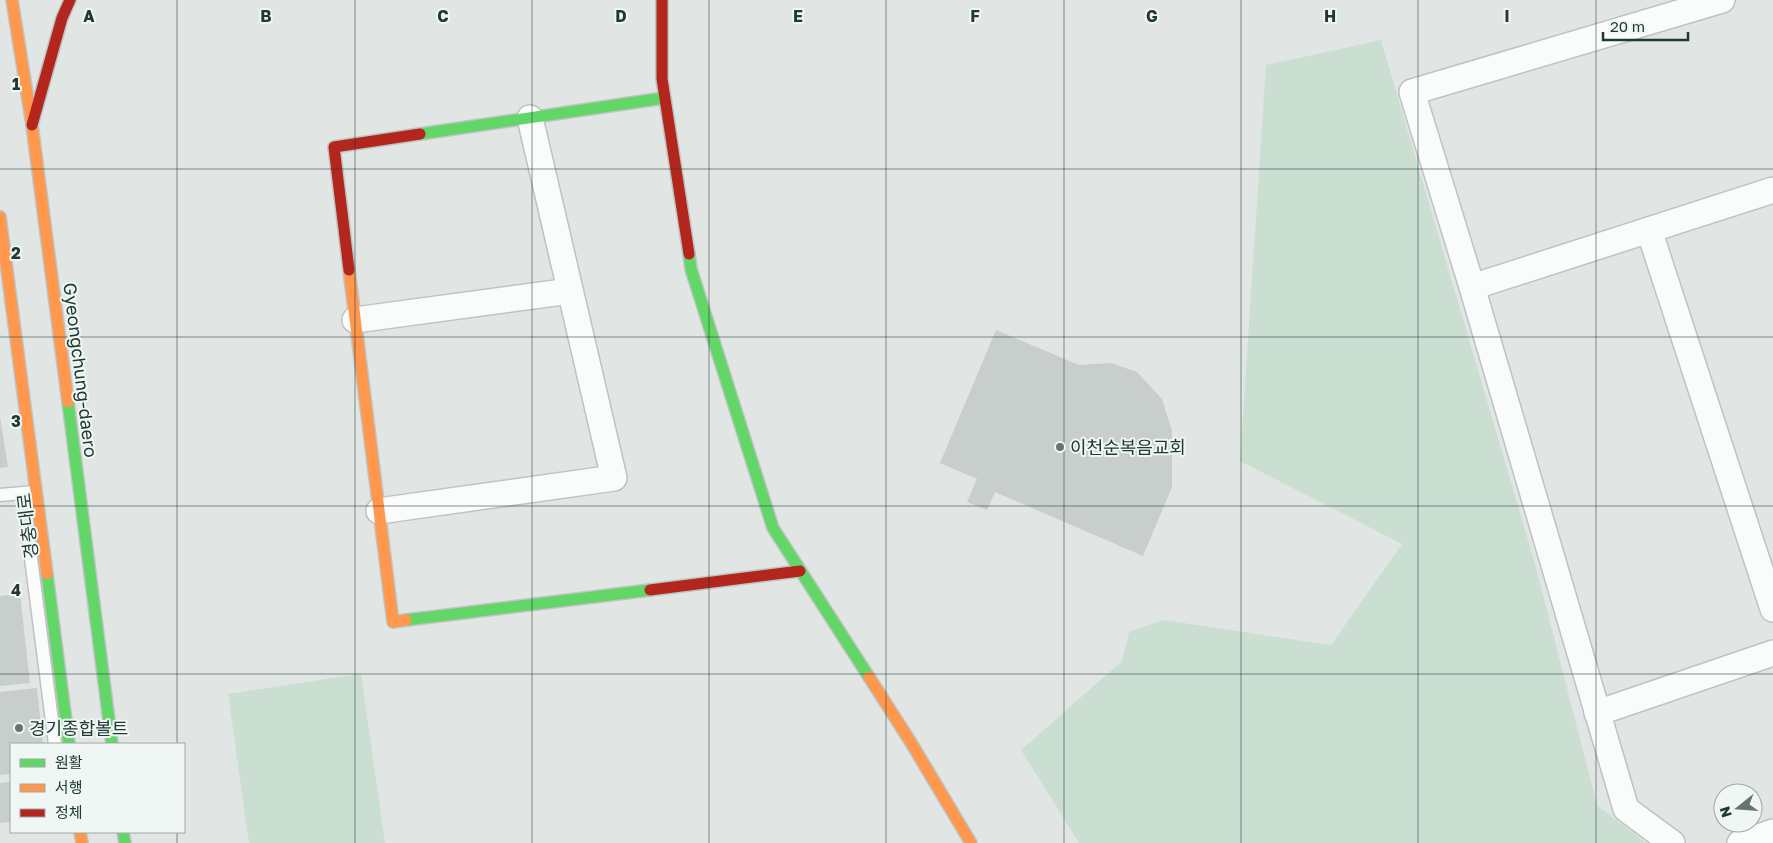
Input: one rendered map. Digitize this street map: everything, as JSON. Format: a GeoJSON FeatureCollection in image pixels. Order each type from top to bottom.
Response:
{"type":"FeatureCollection","features":[{"type":"Feature","properties":{"kind":"street","name":"Gyeongchung-daero"},"geometry":{"type":"LineString","coordinates":[[12,0],[32,125],[112,743]]}},
{"type":"Feature","properties":{"kind":"street"},"geometry":{"type":"LineString","coordinates":[[32,125],[62,18],[70,0]]}},
{"type":"Feature","properties":{"kind":"street"},"geometry":{"type":"LineString","coordinates":[[662,0],[662,79],[664,98],[691,269],[773,528],[910,741],[971,843]]}},
{"type":"Feature","properties":{"kind":"street"},"geometry":{"type":"LineString","coordinates":[[1672,843],[1626,809],[1472,287],[1412,92],[1722,0]]}},
{"type":"Feature","properties":{"kind":"street"},"geometry":{"type":"LineString","coordinates":[[664,98],[334,147],[393,622],[800,571]]}},
{"type":"Feature","properties":{"kind":"street"},"geometry":{"type":"LineString","coordinates":[[379,511],[614,478],[530,118]]}},
{"type":"Feature","properties":{"kind":"street"},"geometry":{"type":"LineString","coordinates":[[1472,287],[1773,190]]}},
{"type":"Feature","properties":{"kind":"street"},"geometry":{"type":"LineString","coordinates":[[1648,230],[1773,609]]}},
{"type":"Feature","properties":{"kind":"street"},"geometry":{"type":"LineString","coordinates":[[1,231],[26,492],[54,632],[69,743]]}},
{"type":"Feature","properties":{"kind":"street"},"geometry":{"type":"LineString","coordinates":[[355,320],[570,291]]}},
{"type":"Feature","properties":{"kind":"street"},"geometry":{"type":"LineString","coordinates":[[1597,713],[1773,653]]}},
{"type":"Feature","properties":{"kind":"street"},"geometry":{"type":"LineString","coordinates":[[1740,843],[1773,832]]}},
{"type":"Feature","properties":{"kind":"lane"},"geometry":{"type":"LineString","coordinates":[[0,308],[10,386]]}},
{"type":"Feature","properties":{"kind":"lane"},"geometry":{"type":"LineString","coordinates":[[0,495],[26,492]]}},
{"type":"Feature","properties":{"kind":"lane","name":"경충대로"},"geometry":{"type":"LineString","coordinates":[[28,530],[55,743]]}},
{"type":"Feature","properties":{"kind":"lane"},"geometry":{"type":"LineString","coordinates":[[40,633],[54,632]]}},
{"type":"Feature","properties":{"kind":"green space"},"geometry":{"type":"Polygon","coordinates":[[[1381,40],[1535,564],[1597,805],[1646,843],[1079,843],[1021,750],[1122,661],[1129,632],[1163,620],[1331,645],[1402,544],[1240,461],[1266,65],[1381,40]]]}},
{"type":"Feature","properties":{"kind":"green space"},"geometry":{"type":"Polygon","coordinates":[[[361,674],[385,843],[249,843],[228,694],[361,674]]]}},
{"type":"Feature","properties":{"kind":"building","name":"이천순복음교회"},"geometry":{"type":"Polygon","coordinates":[[[996,330],[1079,365],[1111,363],[1137,372],[1162,399],[1172,431],[1172,487],[1143,556],[995,492],[987,510],[967,502],[977,479],[940,463],[996,330]]]}},
{"type":"Feature","properties":{"kind":"building"},"geometry":{"type":"Polygon","coordinates":[[[0,417],[8,467],[0,468],[0,417]]]}},
{"type":"Feature","properties":{"kind":"building"},"geometry":{"type":"Polygon","coordinates":[[[20,594],[30,683],[0,686],[0,596],[20,594]]]}},
{"type":"Feature","properties":{"kind":"building"},"geometry":{"type":"Polygon","coordinates":[[[37,688],[43,743],[10,743],[10,774],[0,775],[0,692],[37,688]]]}},
{"type":"Feature","properties":{"kind":"building"},"geometry":{"type":"Polygon","coordinates":[[[10,782],[10,822],[0,823],[0,783],[10,782]]]}},
{"type":"Feature","properties":{"kind":"traffic: fast"},"geometry":{"type":"LineString","coordinates":[[420,134],[664,98]]}},
{"type":"Feature","properties":{"kind":"traffic: fast"},"geometry":{"type":"LineString","coordinates":[[689,254],[691,269],[773,528],[869,677]]}},
{"type":"Feature","properties":{"kind":"traffic: fast"},"geometry":{"type":"LineString","coordinates":[[68,402],[112,743]]}},
{"type":"Feature","properties":{"kind":"traffic: fast"},"geometry":{"type":"LineString","coordinates":[[47,574],[69,743]]}},
{"type":"Feature","properties":{"kind":"traffic: fast"},"geometry":{"type":"LineString","coordinates":[[406,620],[650,590]]}},
{"type":"Feature","properties":{"kind":"traffic: fast"},"geometry":{"type":"LineString","coordinates":[[123,833],[125,843]]}},
{"type":"Feature","properties":{"kind":"traffic: slow"},"geometry":{"type":"LineString","coordinates":[[12,0],[32,125],[68,402]]}},
{"type":"Feature","properties":{"kind":"traffic: slow"},"geometry":{"type":"LineString","coordinates":[[0,217],[47,574]]}},
{"type":"Feature","properties":{"kind":"traffic: slow"},"geometry":{"type":"LineString","coordinates":[[349,270],[393,622],[406,620]]}},
{"type":"Feature","properties":{"kind":"traffic: slow"},"geometry":{"type":"LineString","coordinates":[[869,677],[971,843]]}},
{"type":"Feature","properties":{"kind":"traffic: slow"},"geometry":{"type":"LineString","coordinates":[[80,833],[82,843]]}},
{"type":"Feature","properties":{"kind":"traffic: jam"},"geometry":{"type":"LineString","coordinates":[[32,125],[62,18],[70,0]]}},
{"type":"Feature","properties":{"kind":"traffic: jam"},"geometry":{"type":"LineString","coordinates":[[662,0],[662,79],[689,254]]}},
{"type":"Feature","properties":{"kind":"traffic: jam"},"geometry":{"type":"LineString","coordinates":[[349,270],[334,147],[420,134]]}},
{"type":"Feature","properties":{"kind":"traffic: jam"},"geometry":{"type":"LineString","coordinates":[[650,590],[800,571]]}},
{"type":"Feature","properties":{"kind":"place","name":"이천순복음교회"},"geometry":{"type":"Point","coordinates":[1060,447]}},
{"type":"Feature","properties":{"kind":"place","name":"경기종합볼트"},"geometry":{"type":"Point","coordinates":[19,728]}}]}
